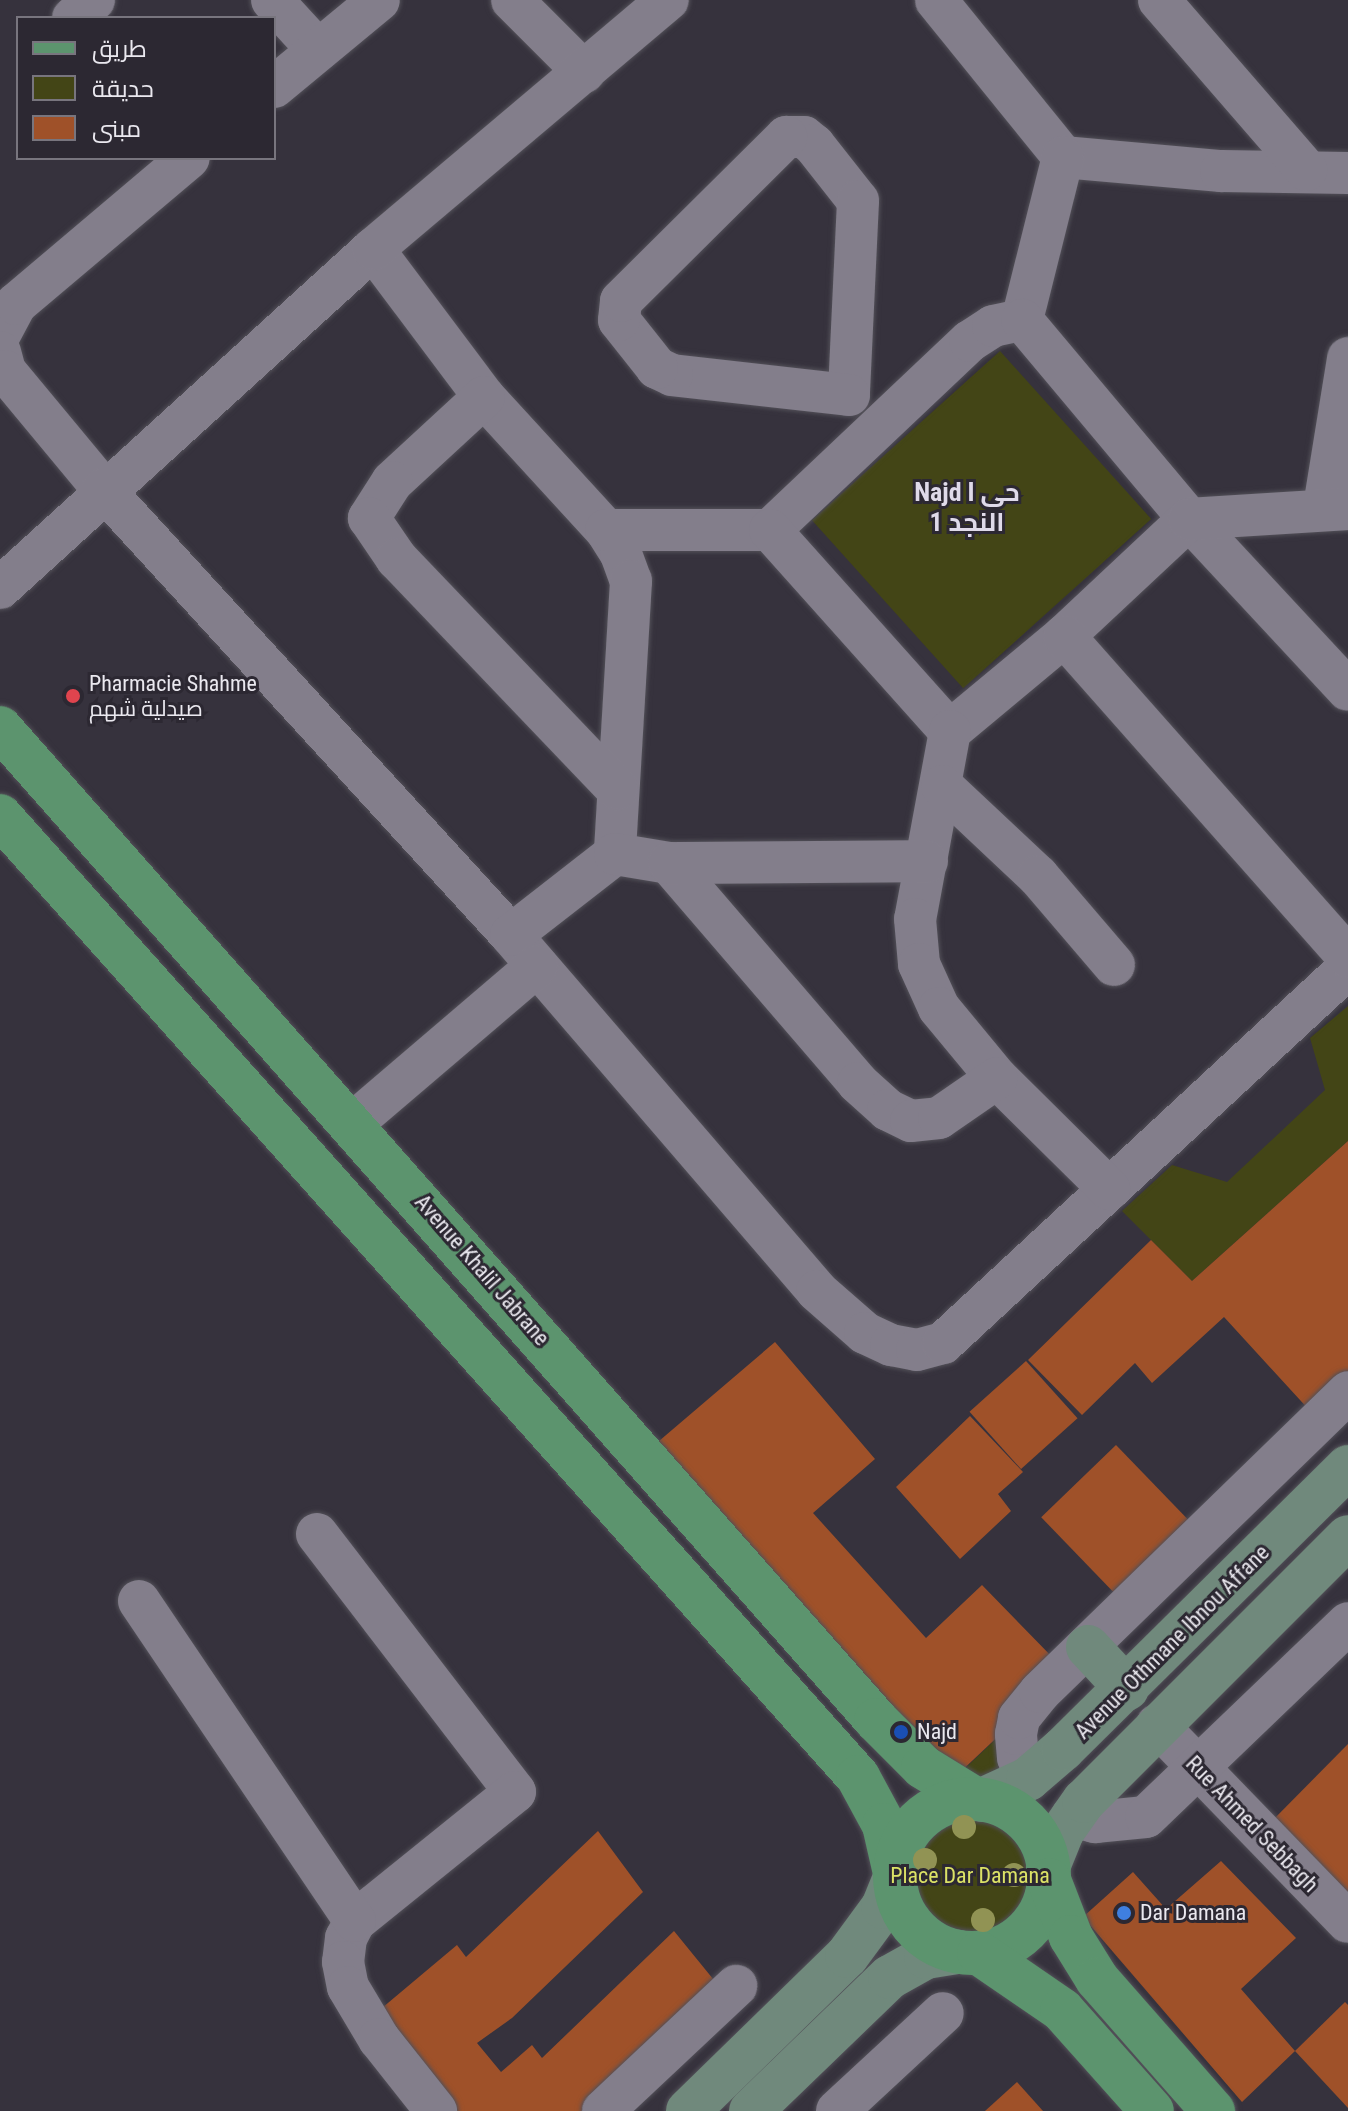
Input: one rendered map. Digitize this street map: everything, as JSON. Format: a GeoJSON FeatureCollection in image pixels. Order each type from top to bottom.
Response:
{"type":"FeatureCollection","features":[{"type":"Feature","properties":{"kind":"main road","name":"Avenue Khalil Jabrane"},"geometry":{"type":"LineString","coordinates":[[0,728],[353,1123],[901,1746],[979,1800]]}},
{"type":"Feature","properties":{"kind":"main road"},"geometry":{"type":"LineString","coordinates":[[0,816],[858,1777],[884,1825],[904,1912],[914,1926],[942,1947],[969,1952],[1062,2010],[1152,2111]]}},
{"type":"Feature","properties":{"kind":"main road","name":"Avenue Othmane Ibnou Affane"},"geometry":{"type":"LineString","coordinates":[[979,1800],[1028,1779],[1127,1689],[1348,1467]]}},
{"type":"Feature","properties":{"kind":"main road"},"geometry":{"type":"LineString","coordinates":[[751,2111],[890,1977],[926,1957],[997,1949],[1027,1929],[1038,1915],[1048,1874],[1072,1816],[1157,1725],[1348,1537]]}},
{"type":"Feature","properties":{"kind":"main road"},"geometry":{"type":"LineString","coordinates":[[1088,1647],[1127,1689]]}},
{"type":"Feature","properties":{"kind":"main road"},"geometry":{"type":"LineString","coordinates":[[688,2111],[847,1956],[883,1907],[906,1835],[920,1819],[946,1804],[979,1800],[1027,1822],[1071,1937],[1097,1979],[1213,2111]]}},
{"type":"Feature","properties":{"kind":"street"},"geometry":{"type":"LineString","coordinates":[[75,16],[94,0]]}},
{"type":"Feature","properties":{"kind":"street"},"geometry":{"type":"LineString","coordinates":[[272,0],[318,50]]}},
{"type":"Feature","properties":{"kind":"street"},"geometry":{"type":"LineString","coordinates":[[276,85],[379,0]]}},
{"type":"Feature","properties":{"kind":"street"},"geometry":{"type":"LineString","coordinates":[[512,0],[584,72]]}},
{"type":"Feature","properties":{"kind":"street"},"geometry":{"type":"LineString","coordinates":[[0,588],[103,489],[373,249],[668,0]]}},
{"type":"Feature","properties":{"kind":"street"},"geometry":{"type":"LineString","coordinates":[[1159,0],[1306,170]]}},
{"type":"Feature","properties":{"kind":"street"},"geometry":{"type":"LineString","coordinates":[[960,9],[1063,157],[1022,320]]}},
{"type":"Feature","properties":{"kind":"street"},"geometry":{"type":"LineString","coordinates":[[849,395],[858,201],[814,145],[804,137],[786,137],[621,301],[619,320],[657,368],[672,375],[849,395],[884,420]]}},
{"type":"Feature","properties":{"kind":"street"},"geometry":{"type":"LineString","coordinates":[[1063,157],[1221,171],[1348,173]]}},
{"type":"Feature","properties":{"kind":"street"},"geometry":{"type":"LineString","coordinates":[[0,334],[16,304],[187,160]]}},
{"type":"Feature","properties":{"kind":"street"},"geometry":{"type":"LineString","coordinates":[[353,1123],[615,854],[631,581],[606,530],[484,397],[373,249]]}},
{"type":"Feature","properties":{"kind":"street"},"geometry":{"type":"LineString","coordinates":[[606,530],[770,530],[970,341],[993,326],[1022,320]]}},
{"type":"Feature","properties":{"kind":"street"},"geometry":{"type":"LineString","coordinates":[[1022,320],[1189,519],[1348,690]]}},
{"type":"Feature","properties":{"kind":"street"},"geometry":{"type":"LineString","coordinates":[[0,352],[5,371],[103,489],[524,950],[817,1291],[865,1333],[891,1345],[917,1350],[943,1343],[1348,968]]}},
{"type":"Feature","properties":{"kind":"street"},"geometry":{"type":"LineString","coordinates":[[1109,1189],[997,1078],[939,1008],[919,964],[915,919],[950,731],[1064,636],[1189,519],[1336,508],[1348,358]]}},
{"type":"Feature","properties":{"kind":"street"},"geometry":{"type":"LineString","coordinates":[[484,397],[392,482],[369,518],[397,559],[617,789]]}},
{"type":"Feature","properties":{"kind":"street"},"geometry":{"type":"LineString","coordinates":[[770,530],[950,731]]}},
{"type":"Feature","properties":{"kind":"street"},"geometry":{"type":"LineString","coordinates":[[1064,636],[1348,957]]}},
{"type":"Feature","properties":{"kind":"street"},"geometry":{"type":"LineString","coordinates":[[942,786],[1038,876],[1114,965]]}},
{"type":"Feature","properties":{"kind":"street"},"geometry":{"type":"LineString","coordinates":[[615,854],[669,863],[927,861]]}},
{"type":"Feature","properties":{"kind":"street"},"geometry":{"type":"LineString","coordinates":[[669,863],[858,1083],[888,1110],[911,1121],[939,1118],[997,1078]]}},
{"type":"Feature","properties":{"kind":"street"},"geometry":{"type":"LineString","coordinates":[[1028,1779],[1018,1758],[1019,1718],[1348,1392]]}},
{"type":"Feature","properties":{"kind":"street"},"geometry":{"type":"LineString","coordinates":[[317,1534],[515,1792],[355,1921],[346,1938],[343,1962],[348,1987],[379,2039],[436,2111]]}},
{"type":"Feature","properties":{"kind":"street"},"geometry":{"type":"LineString","coordinates":[[139,1601],[355,1921]]}},
{"type":"Feature","properties":{"kind":"street"},"geometry":{"type":"LineString","coordinates":[[1072,1816],[1095,1822],[1146,1817],[1348,1623]]}},
{"type":"Feature","properties":{"kind":"street","name":"Rue Ahmed Sebbagh"},"geometry":{"type":"LineString","coordinates":[[1157,1725],[1348,1922]]}},
{"type":"Feature","properties":{"kind":"street"},"geometry":{"type":"LineString","coordinates":[[603,2111],[736,1986]]}},
{"type":"Feature","properties":{"kind":"street"},"geometry":{"type":"LineString","coordinates":[[837,2111],[943,2013]]}},
{"type":"Feature","properties":{"kind":"green space"},"geometry":{"type":"Polygon","coordinates":[[[1000,351],[1151,519],[963,688],[812,520],[1000,351]]]}},
{"type":"Feature","properties":{"kind":"green space"},"geometry":{"type":"Polygon","coordinates":[[[1348,1006],[1348,1141],[1192,1281],[1122,1211],[1172,1165],[1227,1182],[1325,1090],[1310,1038],[1348,1006]]]}},
{"type":"Feature","properties":{"kind":"green space"},"geometry":{"type":"Polygon","coordinates":[[[999,1736],[1011,1771],[990,1786],[956,1777],[999,1736]]]}},
{"type":"Feature","properties":{"kind":"green space","name":"Place Dar Damana"},"geometry":{"type":"Polygon","coordinates":[[[971,1809],[996,1814],[1018,1828],[1032,1850],[1037,1875],[1032,1900],[1018,1922],[996,1936],[971,1941],[946,1936],[924,1922],[910,1900],[905,1875],[910,1850],[924,1828],[946,1814],[971,1809]]]}},
{"type":"Feature","properties":{"kind":"building"},"geometry":{"type":"Polygon","coordinates":[[[1348,1141],[1348,1375],[1311,1412],[1224,1317],[1152,1383],[1135,1363],[1082,1415],[1028,1360],[1151,1240],[1192,1281],[1348,1141]]]}},
{"type":"Feature","properties":{"kind":"building"},"geometry":{"type":"Polygon","coordinates":[[[775,1342],[875,1459],[813,1513],[926,1638],[982,1585],[1058,1663],[1008,1727],[955,1777],[652,1447],[775,1342]]]}},
{"type":"Feature","properties":{"kind":"building"},"geometry":{"type":"Polygon","coordinates":[[[1026,1361],[1078,1418],[1021,1469],[970,1412],[1026,1361]]]}},
{"type":"Feature","properties":{"kind":"building"},"geometry":{"type":"Polygon","coordinates":[[[970,1416],[1023,1472],[998,1494],[1011,1511],[960,1559],[896,1487],[970,1416]]]}},
{"type":"Feature","properties":{"kind":"building"},"geometry":{"type":"Polygon","coordinates":[[[1116,1445],[1197,1528],[1122,1601],[1041,1517],[1116,1445]]]}},
{"type":"Feature","properties":{"kind":"building"},"geometry":{"type":"Polygon","coordinates":[[[1348,1744],[1348,1904],[1270,1823],[1348,1744]]]}},
{"type":"Feature","properties":{"kind":"building"},"geometry":{"type":"Polygon","coordinates":[[[598,1831],[643,1892],[512,2018],[477,2043],[501,2072],[532,2045],[542,2058],[674,1931],[722,1990],[593,2111],[446,2111],[376,2013],[457,1945],[466,1957],[598,1831]]]}},
{"type":"Feature","properties":{"kind":"building"},"geometry":{"type":"Polygon","coordinates":[[[1221,1861],[1296,1938],[1241,1989],[1295,2051],[1242,2102],[1083,1917],[1133,1872],[1166,1909],[1221,1861]]]}},
{"type":"Feature","properties":{"kind":"building"},"geometry":{"type":"Polygon","coordinates":[[[1345,2002],[1348,2005],[1348,2108],[1295,2051],[1345,2002]]]}},
{"type":"Feature","properties":{"kind":"building"},"geometry":{"type":"Polygon","coordinates":[[[1017,2082],[1043,2111],[985,2111],[1017,2082]]]}},
{"type":"Feature","properties":{"kind":"place","name":"Pharmacie Shahme صيدلية شهم"},"geometry":{"type":"Point","coordinates":[73,696]}},
{"type":"Feature","properties":{"kind":"place","name":"Najd"},"geometry":{"type":"Point","coordinates":[901,1732]}},
{"type":"Feature","properties":{"kind":"place","name":"Dar Damana"},"geometry":{"type":"Point","coordinates":[1124,1913]}},
{"type":"Feature","properties":{"kind":"district","name":"Najd I حي النجد 1"},"geometry":{"type":"Point","coordinates":[967,508]}}]}
